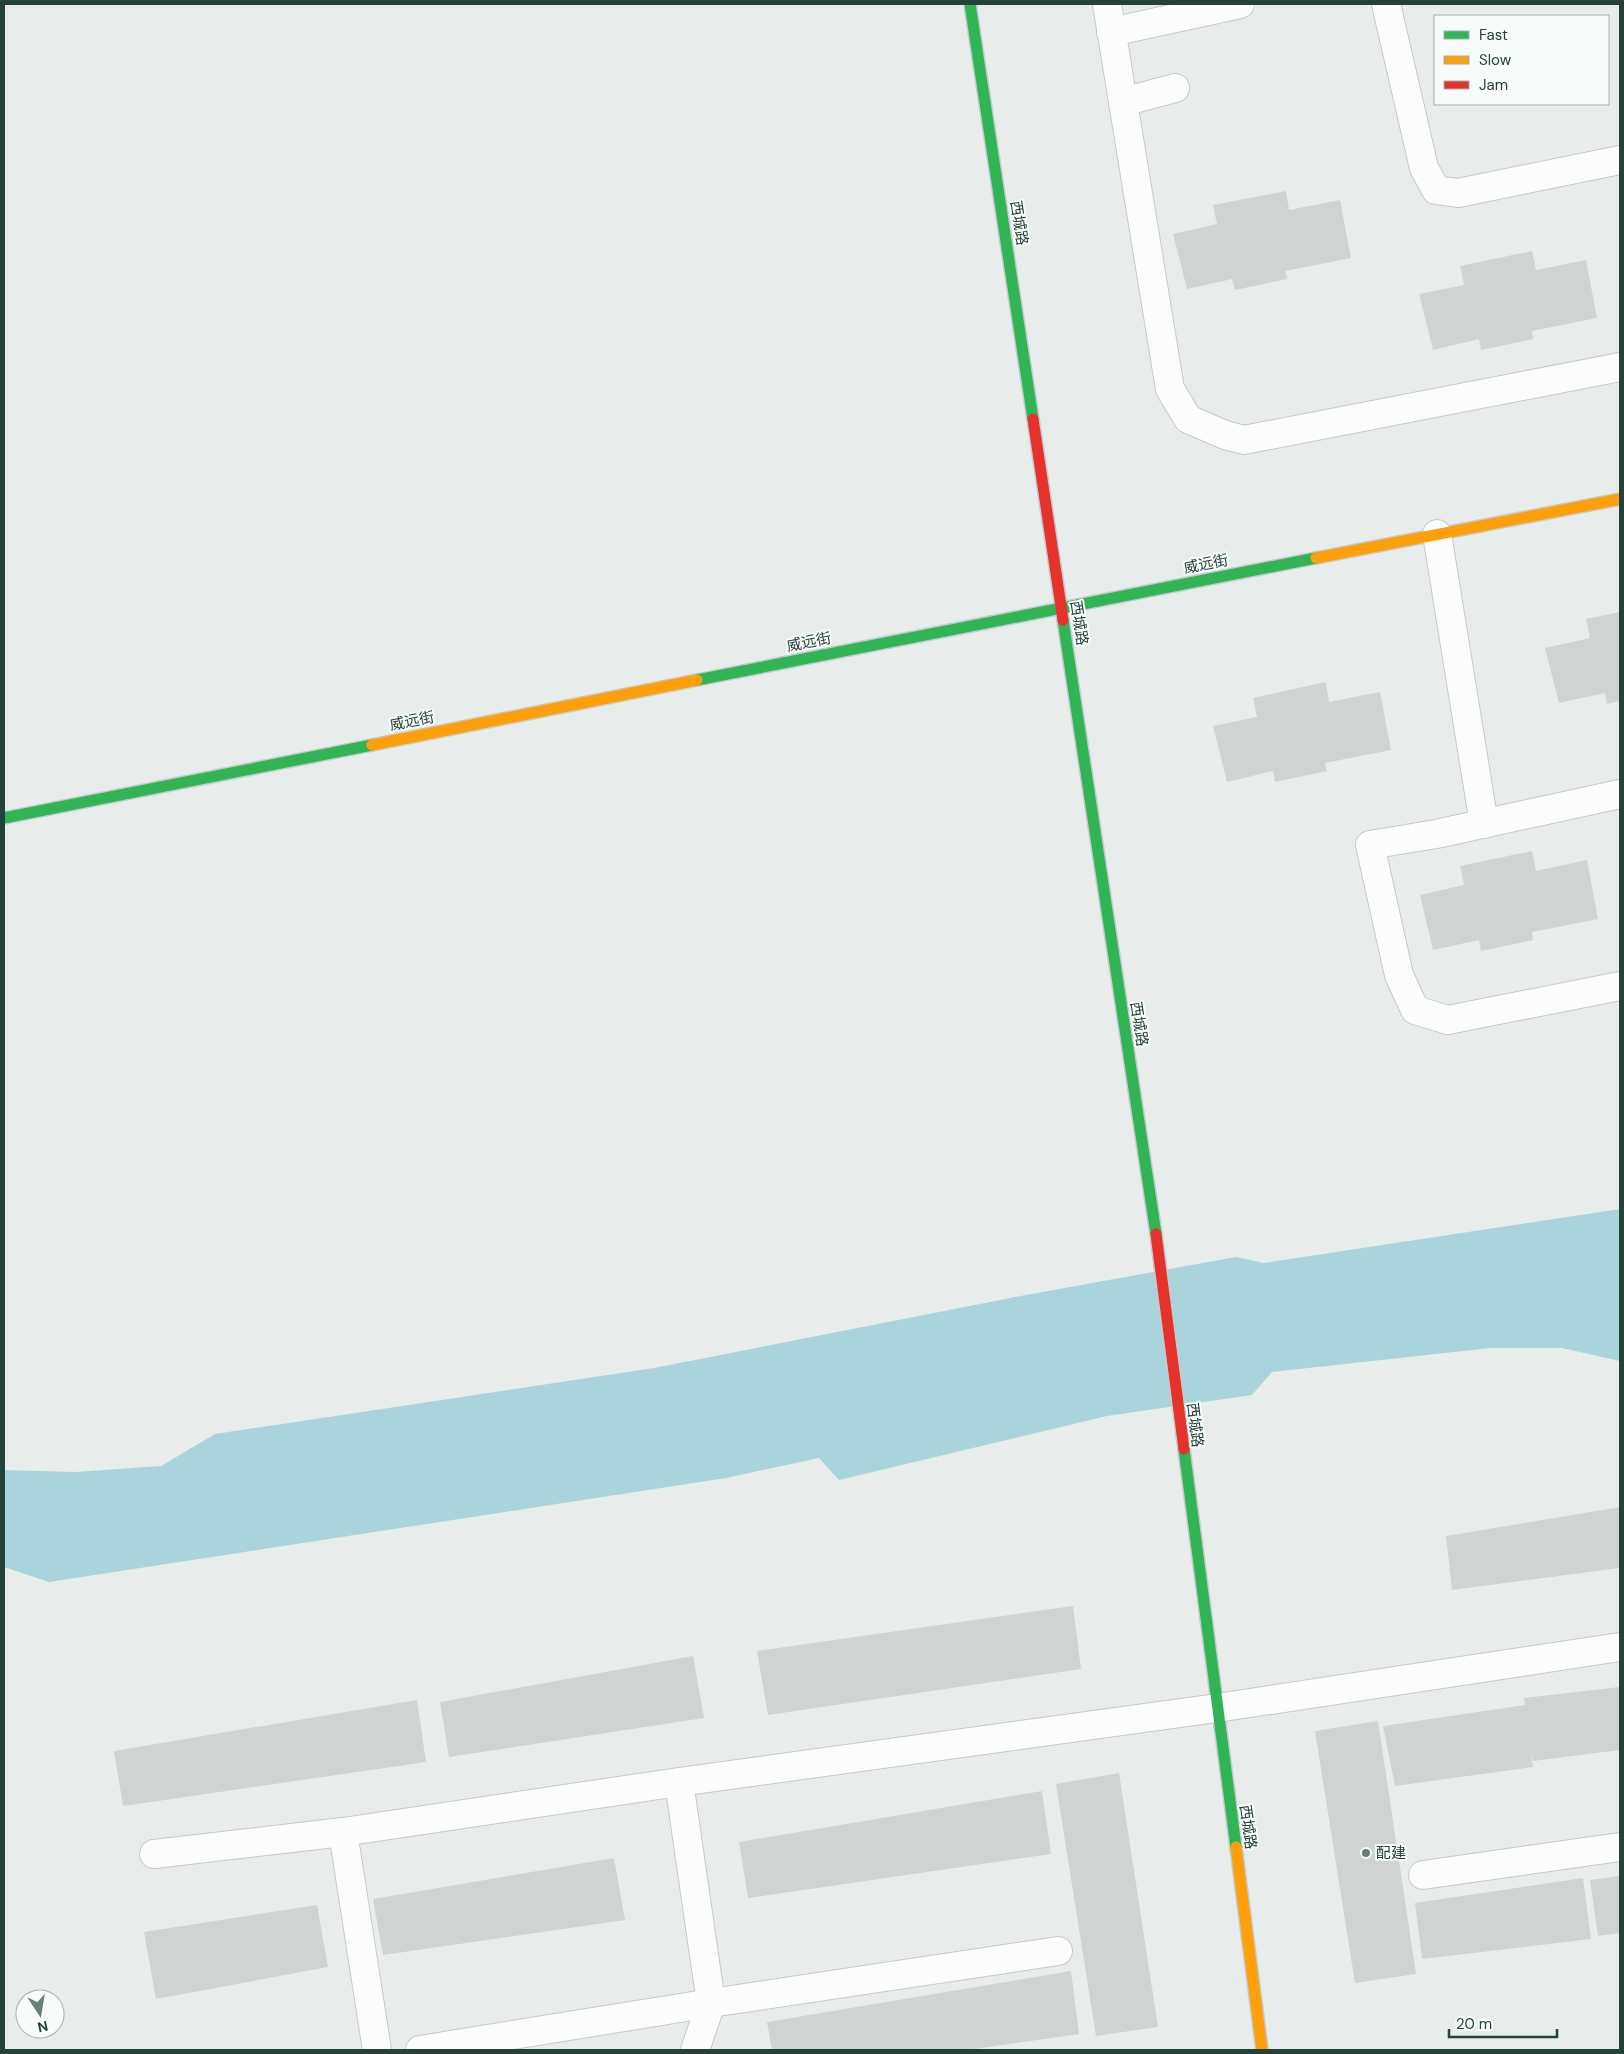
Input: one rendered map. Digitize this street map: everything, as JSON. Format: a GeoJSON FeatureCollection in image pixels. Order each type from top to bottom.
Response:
{"type":"FeatureCollection","features":[{"type":"Feature","properties":{"kind":"street","name":"西城路"},"geometry":{"type":"LineString","coordinates":[[970,4],[1156,1240],[1262,2050]]}},
{"type":"Feature","properties":{"kind":"street"},"geometry":{"type":"LineString","coordinates":[[1107,4],[1170,389],[1188,419],[1225,435],[1244,440],[1620,367]]}},
{"type":"Feature","properties":{"kind":"street"},"geometry":{"type":"LineString","coordinates":[[1111,32],[1240,4]]}},
{"type":"Feature","properties":{"kind":"street"},"geometry":{"type":"LineString","coordinates":[[1389,4],[1424,168],[1436,190],[1458,193],[1620,160]]}},
{"type":"Feature","properties":{"kind":"street"},"geometry":{"type":"LineString","coordinates":[[1123,102],[1175,88]]}},
{"type":"Feature","properties":{"kind":"street","name":"威远街"},"geometry":{"type":"LineString","coordinates":[[4,818],[1062,607],[1620,499]]}},
{"type":"Feature","properties":{"kind":"street"},"geometry":{"type":"LineString","coordinates":[[1437,534],[1484,824]]}},
{"type":"Feature","properties":{"kind":"street"},"geometry":{"type":"LineString","coordinates":[[1620,794],[1484,824],[1370,845],[1399,975],[1415,1010],[1448,1020],[1620,986]]}},
{"type":"Feature","properties":{"kind":"street"},"geometry":{"type":"LineString","coordinates":[[154,1854],[343,1832],[679,1782],[1217,1708],[1620,1647]]}},
{"type":"Feature","properties":{"kind":"street"},"geometry":{"type":"LineString","coordinates":[[679,1782],[711,2003],[695,2050]]}},
{"type":"Feature","properties":{"kind":"street"},"geometry":{"type":"LineString","coordinates":[[343,1832],[378,2050]]}},
{"type":"Feature","properties":{"kind":"street"},"geometry":{"type":"LineString","coordinates":[[1423,1876],[1620,1847]]}},
{"type":"Feature","properties":{"kind":"street"},"geometry":{"type":"LineString","coordinates":[[420,2050],[711,2003],[1058,1951]]}},
{"type":"Feature","properties":{"kind":"water"},"geometry":{"type":"Polygon","coordinates":[[[1620,1209],[1620,1361],[1562,1348],[1490,1348],[1272,1372],[1252,1395],[1107,1416],[839,1480],[819,1458],[726,1478],[49,1582],[4,1567],[4,1470],[75,1472],[161,1466],[215,1434],[654,1368],[1026,1295],[1236,1257],[1264,1263],[1620,1209]]]}},
{"type":"Feature","properties":{"kind":"building"},"geometry":{"type":"Polygon","coordinates":[[[1286,191],[1289,210],[1340,200],[1351,258],[1285,271],[1287,279],[1235,290],[1232,279],[1187,289],[1173,234],[1217,224],[1213,205],[1286,191]]]}},
{"type":"Feature","properties":{"kind":"building"},"geometry":{"type":"Polygon","coordinates":[[[1532,251],[1536,270],[1586,260],[1597,318],[1532,331],[1533,339],[1481,350],[1479,339],[1433,350],[1419,294],[1464,285],[1460,266],[1532,251]]]}},
{"type":"Feature","properties":{"kind":"building"},"geometry":{"type":"Polygon","coordinates":[[[1620,612],[1620,701],[1607,704],[1605,693],[1559,703],[1545,648],[1590,638],[1586,619],[1620,612]]]}},
{"type":"Feature","properties":{"kind":"building"},"geometry":{"type":"Polygon","coordinates":[[[1326,682],[1329,702],[1380,692],[1391,750],[1325,763],[1327,771],[1275,782],[1273,771],[1227,782],[1213,726],[1257,717],[1253,698],[1326,682]]]}},
{"type":"Feature","properties":{"kind":"building"},"geometry":{"type":"Polygon","coordinates":[[[1532,851],[1536,871],[1587,860],[1598,919],[1532,932],[1533,940],[1481,951],[1479,940],[1433,950],[1420,895],[1464,885],[1460,866],[1532,851]]]}},
{"type":"Feature","properties":{"kind":"building"},"geometry":{"type":"Polygon","coordinates":[[[1620,1507],[1620,1568],[1452,1590],[1446,1536],[1620,1507]]]}},
{"type":"Feature","properties":{"kind":"building"},"geometry":{"type":"Polygon","coordinates":[[[1073,1606],[1081,1669],[768,1715],[757,1651],[1073,1606]]]}},
{"type":"Feature","properties":{"kind":"building"},"geometry":{"type":"Polygon","coordinates":[[[693,1656],[704,1718],[449,1757],[440,1702],[693,1656]]]}},
{"type":"Feature","properties":{"kind":"building"},"geometry":{"type":"Polygon","coordinates":[[[1620,1687],[1620,1750],[1533,1761],[1530,1749],[1533,1767],[1395,1786],[1383,1726],[1525,1705],[1524,1698],[1620,1687]]]}},
{"type":"Feature","properties":{"kind":"building"},"geometry":{"type":"Polygon","coordinates":[[[417,1700],[426,1762],[123,1806],[114,1751],[417,1700]]]}},
{"type":"Feature","properties":{"kind":"building","name":"配建"},"geometry":{"type":"Polygon","coordinates":[[[1378,1721],[1416,1974],[1355,1983],[1315,1731],[1378,1721]]]}},
{"type":"Feature","properties":{"kind":"building"},"geometry":{"type":"Polygon","coordinates":[[[1119,1773],[1158,2027],[1096,2036],[1056,1784],[1119,1773]]]}},
{"type":"Feature","properties":{"kind":"building"},"geometry":{"type":"Polygon","coordinates":[[[1042,1791],[1051,1854],[748,1898],[739,1842],[1042,1791]]]}},
{"type":"Feature","properties":{"kind":"building"},"geometry":{"type":"Polygon","coordinates":[[[614,1858],[625,1920],[383,1955],[373,1899],[614,1858]]]}},
{"type":"Feature","properties":{"kind":"building"},"geometry":{"type":"Polygon","coordinates":[[[1620,1876],[1620,1933],[1598,1936],[1590,1880],[1620,1876]]]}},
{"type":"Feature","properties":{"kind":"building"},"geometry":{"type":"Polygon","coordinates":[[[1583,1878],[1591,1939],[1422,1959],[1415,1903],[1583,1878]]]}},
{"type":"Feature","properties":{"kind":"building"},"geometry":{"type":"Polygon","coordinates":[[[317,1905],[328,1967],[156,1999],[144,1932],[317,1905]]]}},
{"type":"Feature","properties":{"kind":"building"},"geometry":{"type":"Polygon","coordinates":[[[1071,1971],[1079,2034],[967,2050],[772,2050],[767,2022],[1071,1971]]]}},
{"type":"Feature","properties":{"kind":"traffic: fast"},"geometry":{"type":"LineString","coordinates":[[970,4],[1033,419]]}},
{"type":"Feature","properties":{"kind":"traffic: fast"},"geometry":{"type":"LineString","coordinates":[[697,680],[1316,558]]}},
{"type":"Feature","properties":{"kind":"traffic: fast"},"geometry":{"type":"LineString","coordinates":[[1063,620],[1156,1234]]}},
{"type":"Feature","properties":{"kind":"traffic: fast"},"geometry":{"type":"LineString","coordinates":[[4,818],[372,745]]}},
{"type":"Feature","properties":{"kind":"traffic: fast"},"geometry":{"type":"LineString","coordinates":[[1184,1449],[1236,1847]]}},
{"type":"Feature","properties":{"kind":"traffic: slow"},"geometry":{"type":"LineString","coordinates":[[1316,558],[1620,499]]}},
{"type":"Feature","properties":{"kind":"traffic: slow"},"geometry":{"type":"LineString","coordinates":[[372,745],[697,680]]}},
{"type":"Feature","properties":{"kind":"traffic: slow"},"geometry":{"type":"LineString","coordinates":[[1236,1847],[1262,2050]]}},
{"type":"Feature","properties":{"kind":"traffic: jam"},"geometry":{"type":"LineString","coordinates":[[1033,419],[1063,620]]}},
{"type":"Feature","properties":{"kind":"traffic: jam"},"geometry":{"type":"LineString","coordinates":[[1156,1234],[1184,1449]]}},
{"type":"Feature","properties":{"kind":"place","name":"配建"},"geometry":{"type":"Point","coordinates":[1366,1853]}}]}
